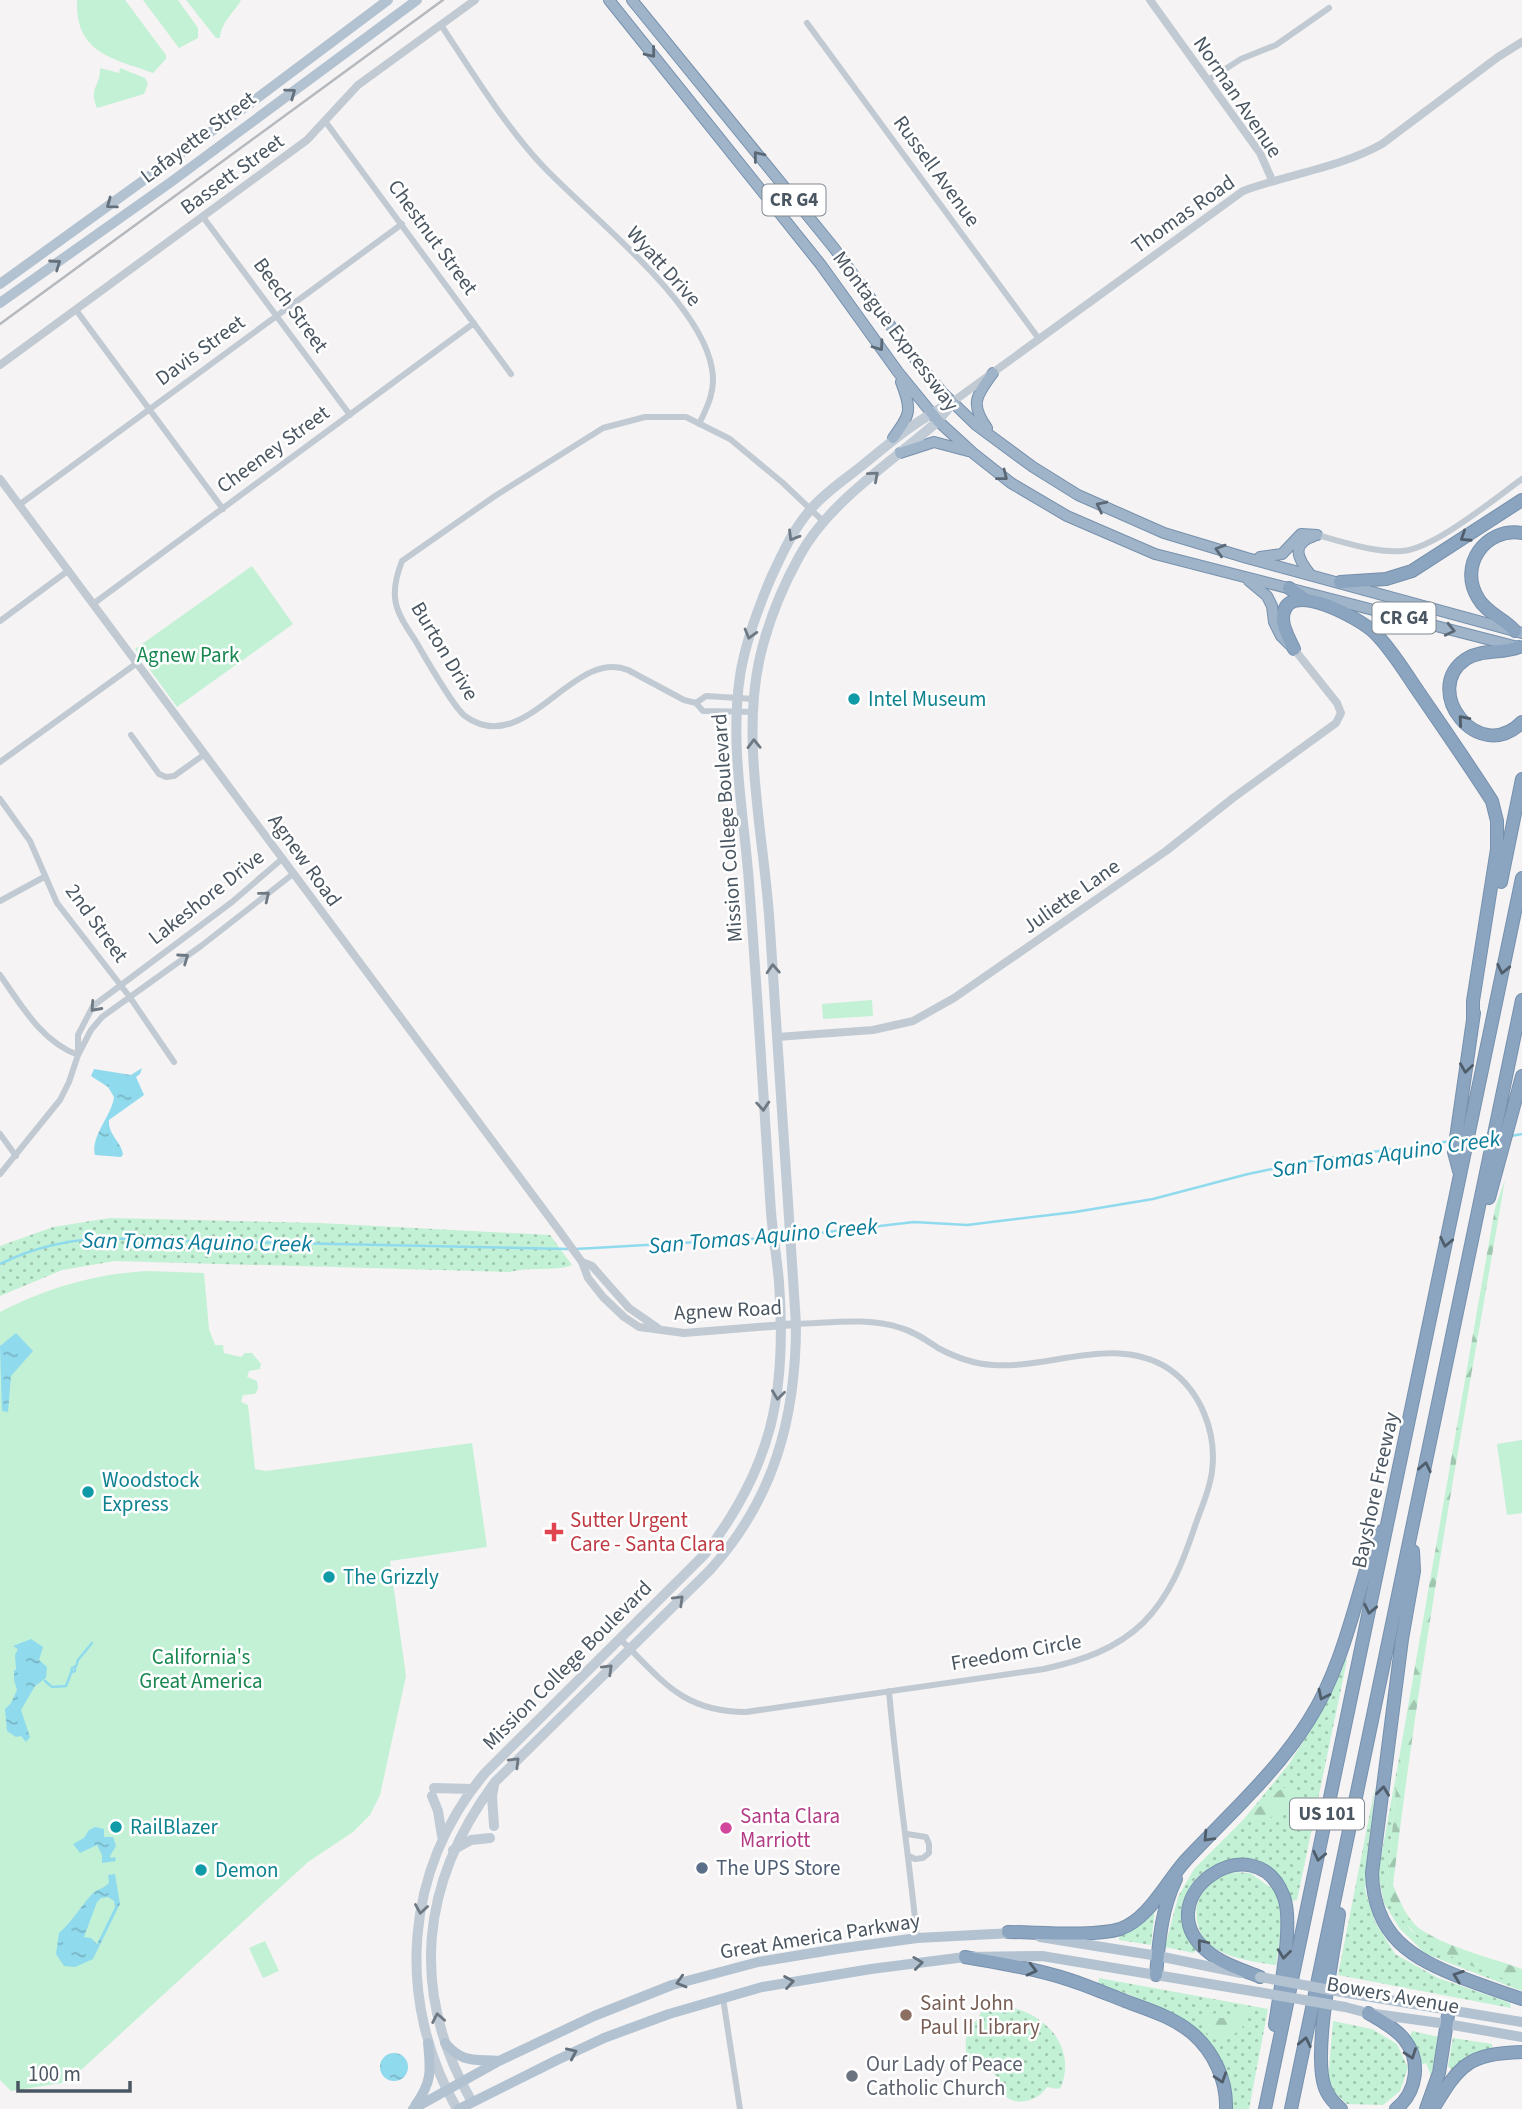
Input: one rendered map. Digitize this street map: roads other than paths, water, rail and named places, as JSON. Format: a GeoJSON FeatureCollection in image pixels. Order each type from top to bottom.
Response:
{"type":"FeatureCollection","features":[{"type":"Feature","properties":{"kind":"highway","name":"Montague Expressway"},"geometry":{"type":"LineString","coordinates":[[608,0],[821,265],[934,417],[1011,483],[1099,532],[1155,554],[1520,647]]}},
{"type":"Feature","properties":{"kind":"highway","name":"Montague Expressway"},"geometry":{"type":"LineString","coordinates":[[632,0],[834,248],[914,358],[951,403],[1037,469],[1101,506],[1164,533],[1518,632]]}},
{"type":"Feature","properties":{"kind":"highway"},"geometry":{"type":"LineString","coordinates":[[893,438],[909,414],[908,399],[898,372]]}},
{"type":"Feature","properties":{"kind":"highway"},"geometry":{"type":"LineString","coordinates":[[992,436],[979,417],[976,405],[977,394],[993,373]]}},
{"type":"Feature","properties":{"kind":"highway"},"geometry":{"type":"LineString","coordinates":[[900,453],[934,442],[973,453]]}},
{"type":"Feature","properties":{"kind":"highway"},"geometry":{"type":"LineString","coordinates":[[1340,582],[1385,579],[1412,571],[1522,500]]}},
{"type":"Feature","properties":{"kind":"highway"},"geometry":{"type":"LineString","coordinates":[[1518,632],[1480,602],[1472,585],[1471,571],[1475,555],[1485,542],[1507,532],[1522,533]]}},
{"type":"Feature","properties":{"kind":"highway"},"geometry":{"type":"LineString","coordinates":[[1247,558],[1279,556],[1301,534],[1317,535]]}},
{"type":"Feature","properties":{"kind":"highway"},"geometry":{"type":"LineString","coordinates":[[1310,574],[1299,559],[1298,550],[1304,541],[1317,535]]}},
{"type":"Feature","properties":{"kind":"highway"},"geometry":{"type":"LineString","coordinates":[[1247,579],[1267,596],[1280,636],[1294,649]]}},
{"type":"Feature","properties":{"kind":"highway"},"geometry":{"type":"LineString","coordinates":[[1289,588],[1306,600],[1352,616],[1377,634],[1492,801],[1497,821],[1497,849],[1473,1001],[1465,1118]]}},
{"type":"Feature","properties":{"kind":"highway"},"geometry":{"type":"LineString","coordinates":[[1294,649],[1283,617],[1289,604],[1296,600],[1306,600]]}},
{"type":"Feature","properties":{"kind":"highway"},"geometry":{"type":"LineString","coordinates":[[1520,647],[1507,652],[1483,653],[1466,660],[1457,668],[1450,690],[1458,717],[1477,732],[1485,735],[1502,734],[1510,732],[1522,722]]}},
{"type":"Feature","properties":{"kind":"highway"},"geometry":{"type":"LineString","coordinates":[[1472,1021],[1522,779]]}},
{"type":"Feature","properties":{"kind":"highway","name":"Bayshore Freeway"},"geometry":{"type":"LineString","coordinates":[[1265,2109],[1460,1175],[1465,1118],[1522,878]]}},
{"type":"Feature","properties":{"kind":"highway","name":"US 101"},"geometry":{"type":"LineString","coordinates":[[1291,2109],[1474,1234],[1504,1119],[1522,1000]]}},
{"type":"Feature","properties":{"kind":"highway"},"geometry":{"type":"LineString","coordinates":[[1504,1119],[1522,1076]]}},
{"type":"Feature","properties":{"kind":"highway"},"geometry":{"type":"LineString","coordinates":[[1008,1932],[1100,1932],[1120,1929],[1137,1919],[1184,1863],[1282,1759],[1310,1718],[1331,1677],[1371,1550],[1388,1518]]}},
{"type":"Feature","properties":{"kind":"highway"},"geometry":{"type":"LineString","coordinates":[[1411,1534],[1414,1571],[1402,1639],[1373,1873],[1376,1903],[1393,1937],[1412,1955],[1442,1970],[1522,1999]]}},
{"type":"Feature","properties":{"kind":"highway"},"geometry":{"type":"LineString","coordinates":[[1341,2109],[1324,2086],[1322,2042],[1359,1783]]}},
{"type":"Feature","properties":{"kind":"highway"},"geometry":{"type":"LineString","coordinates":[[1156,1975],[1165,1907],[1184,1863]]}},
{"type":"Feature","properties":{"kind":"highway"},"geometry":{"type":"LineString","coordinates":[[1260,1977],[1213,1956],[1194,1934],[1190,1909],[1195,1892],[1206,1877],[1221,1868],[1240,1865],[1260,1870],[1273,1880],[1285,1901],[1286,1939],[1265,2109]]}},
{"type":"Feature","properties":{"kind":"highway"},"geometry":{"type":"LineString","coordinates":[[965,1957],[1021,1967],[1069,1980],[1168,2017],[1191,2032],[1207,2048],[1222,2075],[1227,2098],[1226,2109]]}},
{"type":"Feature","properties":{"kind":"highway"},"geometry":{"type":"LineString","coordinates":[[1426,2109],[1439,2073],[1449,2009]]}},
{"type":"Feature","properties":{"kind":"highway"},"geometry":{"type":"LineString","coordinates":[[1368,2013],[1405,2039],[1414,2058],[1413,2086],[1407,2099],[1396,2109]]}},
{"type":"Feature","properties":{"kind":"highway"},"geometry":{"type":"LineString","coordinates":[[1433,2109],[1451,2080],[1465,2065],[1495,2053],[1522,2052]]}},
{"type":"Feature","properties":{"kind":"main road","name":"Lafayette Street"},"geometry":{"type":"LineString","coordinates":[[0,284],[388,0]]}},
{"type":"Feature","properties":{"kind":"main road","name":"Lafayette Street"},"geometry":{"type":"LineString","coordinates":[[0,303],[171,182],[417,0]]}},
{"type":"Feature","properties":{"kind":"main road","name":"Mission College Boulevard"},"geometry":{"type":"LineString","coordinates":[[474,2105],[445,2043],[435,2000],[431,1940],[438,1898],[453,1851],[471,1815],[495,1782],[710,1570],[734,1543],[764,1488],[788,1422],[796,1362],[796,1324],[770,924],[755,775],[754,699],[762,646],[781,594],[800,554],[824,522],[951,403]]}},
{"type":"Feature","properties":{"kind":"main road","name":"Mission College Boulevard"},"geometry":{"type":"LineString","coordinates":[[458,2109],[446,2090],[428,2043],[417,1987],[416,1947],[423,1894],[442,1839],[472,1789],[512,1745],[705,1554],[727,1526],[765,1451],[777,1404],[781,1327],[779,1277],[772,1217],[737,712],[743,661],[761,601],[779,558],[811,509],[893,438],[934,417]]}},
{"type":"Feature","properties":{"kind":"main road"},"geometry":{"type":"LineString","coordinates":[[759,1038],[777,1037]]}},
{"type":"Feature","properties":{"kind":"main road"},"geometry":{"type":"LineString","coordinates":[[494,1826],[492,1797],[495,1782]]}},
{"type":"Feature","properties":{"kind":"main road"},"geometry":{"type":"LineString","coordinates":[[442,1839],[433,1792],[472,1789]]}},
{"type":"Feature","properties":{"kind":"main road"},"geometry":{"type":"LineString","coordinates":[[453,1851],[471,1840],[490,1838]]}},
{"type":"Feature","properties":{"kind":"main road","name":"Great America Parkway"},"geometry":{"type":"LineString","coordinates":[[413,2109],[499,2061],[594,2016],[671,1985],[758,1962],[917,1938],[1008,1932],[1158,1956],[1260,1977]]}},
{"type":"Feature","properties":{"kind":"main road","name":"Great America Parkway"},"geometry":{"type":"LineString","coordinates":[[458,2109],[474,2105],[604,2038],[669,2014],[762,1987],[871,1969],[965,1957],[1042,1956],[1258,1992]]}},
{"type":"Feature","properties":{"kind":"main road","name":"Bowers Avenue"},"geometry":{"type":"LineString","coordinates":[[1260,1977],[1522,2022]]}},
{"type":"Feature","properties":{"kind":"main road","name":"Bowers Avenue"},"geometry":{"type":"LineString","coordinates":[[1258,1992],[1368,2013],[1522,2037]]}},
{"type":"Feature","properties":{"kind":"main road"},"geometry":{"type":"LineString","coordinates":[[413,2109],[429,2082],[431,2071],[428,2043]]}},
{"type":"Feature","properties":{"kind":"main road"},"geometry":{"type":"LineString","coordinates":[[445,2043],[464,2059],[499,2061]]}},
{"type":"Feature","properties":{"kind":"street","name":"Bassett Street"},"geometry":{"type":"LineString","coordinates":[[0,365],[307,140],[358,85],[475,0]]}},
{"type":"Feature","properties":{"kind":"street","name":"Norman Avenue"},"geometry":{"type":"LineString","coordinates":[[1150,0],[1260,153],[1272,180]]}},
{"type":"Feature","properties":{"kind":"street"},"geometry":{"type":"LineString","coordinates":[[1209,79],[1241,59],[1276,45],[1329,8]]}},
{"type":"Feature","properties":{"kind":"street","name":"Russell Avenue"},"geometry":{"type":"LineString","coordinates":[[807,23],[1039,339]]}},
{"type":"Feature","properties":{"kind":"street","name":"Wyatt Drive"},"geometry":{"type":"LineString","coordinates":[[441,25],[517,136],[542,165],[660,281],[696,330],[710,359],[713,383],[712,396],[699,424]]}},
{"type":"Feature","properties":{"kind":"street","name":"Thomas Road"},"geometry":{"type":"LineString","coordinates":[[951,403],[1243,191],[1364,154],[1385,142],[1506,51],[1522,43]]}},
{"type":"Feature","properties":{"kind":"street","name":"Chestnut Street"},"geometry":{"type":"LineString","coordinates":[[325,121],[511,373]]}},
{"type":"Feature","properties":{"kind":"street","name":"Beech Street"},"geometry":{"type":"LineString","coordinates":[[203,217],[350,415]]}},
{"type":"Feature","properties":{"kind":"street","name":"Davis Street"},"geometry":{"type":"LineString","coordinates":[[19,505],[402,224]]}},
{"type":"Feature","properties":{"kind":"street"},"geometry":{"type":"LineString","coordinates":[[76,310],[223,509]]}},
{"type":"Feature","properties":{"kind":"street","name":"Cheeney Street"},"geometry":{"type":"LineString","coordinates":[[93,604],[474,323]]}},
{"type":"Feature","properties":{"kind":"street","name":"Burton Drive"},"geometry":{"type":"LineString","coordinates":[[699,424],[686,417],[645,417],[603,428],[495,496],[402,561],[394,584],[393,599],[404,624],[463,715],[487,726],[520,719],[588,673],[604,667],[620,667],[684,700],[696,703],[703,711],[754,712]]}},
{"type":"Feature","properties":{"kind":"street"},"geometry":{"type":"LineString","coordinates":[[699,424],[730,439],[824,522]]}},
{"type":"Feature","properties":{"kind":"street"},"geometry":{"type":"LineString","coordinates":[[1317,535],[1381,551],[1406,551],[1430,542],[1522,479]]}},
{"type":"Feature","properties":{"kind":"street","name":"Agnew Road"},"geometry":{"type":"LineString","coordinates":[[0,480],[582,1262],[592,1266],[629,1308],[662,1331],[684,1333],[796,1324]]}},
{"type":"Feature","properties":{"kind":"street"},"geometry":{"type":"LineString","coordinates":[[0,621],[69,570]]}},
{"type":"Feature","properties":{"kind":"street","name":"Juliette Lane"},"geometry":{"type":"LineString","coordinates":[[777,1037],[873,1030],[913,1021],[954,998],[1166,851],[1336,723],[1340,713],[1337,703],[1294,649]]}},
{"type":"Feature","properties":{"kind":"street"},"geometry":{"type":"LineString","coordinates":[[0,762],[137,663]]}},
{"type":"Feature","properties":{"kind":"street"},"geometry":{"type":"LineString","coordinates":[[696,703],[706,696],[754,699]]}},
{"type":"Feature","properties":{"kind":"street"},"geometry":{"type":"LineString","coordinates":[[131,735],[159,774],[166,777],[174,775],[205,754]]}},
{"type":"Feature","properties":{"kind":"street","name":"2nd Street"},"geometry":{"type":"LineString","coordinates":[[0,799],[30,841],[57,903],[129,996],[174,1062]]}},
{"type":"Feature","properties":{"kind":"street","name":"Lakeshore Drive"},"geometry":{"type":"LineString","coordinates":[[78,1055],[78,1035],[93,1006],[232,902],[282,859]]}},
{"type":"Feature","properties":{"kind":"street","name":"Lakeshore Drive"},"geometry":{"type":"LineString","coordinates":[[0,1174],[60,1100],[78,1055],[91,1030],[102,1017],[221,931],[293,874]]}},
{"type":"Feature","properties":{"kind":"street"},"geometry":{"type":"LineString","coordinates":[[0,901],[44,877]]}},
{"type":"Feature","properties":{"kind":"street"},"geometry":{"type":"LineString","coordinates":[[0,975],[46,1036],[65,1050],[78,1055]]}},
{"type":"Feature","properties":{"kind":"street"},"geometry":{"type":"LineString","coordinates":[[0,1134],[16,1156]]}},
{"type":"Feature","properties":{"kind":"street","name":"Freedom Circle"},"geometry":{"type":"LineString","coordinates":[[620,1639],[665,1684],[692,1703],[719,1711],[746,1712],[1062,1665],[1093,1656],[1130,1634],[1168,1591],[1185,1556],[1212,1470],[1212,1441],[1207,1418],[1198,1399],[1184,1381],[1155,1362],[1129,1353],[1112,1352],[1033,1363],[989,1365],[958,1357],[923,1337],[882,1323],[863,1321],[796,1324]]}},
{"type":"Feature","properties":{"kind":"street"},"geometry":{"type":"LineString","coordinates":[[890,1691],[894,1748],[907,1833],[917,1938]]}},
{"type":"Feature","properties":{"kind":"street"},"geometry":{"type":"LineString","coordinates":[[907,1833],[926,1838],[929,1844],[929,1853],[923,1858],[915,1859],[909,1856]]}},
{"type":"Feature","properties":{"kind":"street"},"geometry":{"type":"LineString","coordinates":[[723,1998],[740,2109]]}},
{"type":"Feature","properties":{"kind":"water"},"geometry":{"type":"Polygon","coordinates":[[[142,1068],[136,1077],[144,1095],[109,1120],[110,1130],[123,1154],[121,1157],[95,1155],[98,1133],[114,1097],[108,1087],[91,1076],[94,1069],[131,1075],[142,1068]]]}},
{"type":"Feature","properties":{"kind":"water"},"geometry":{"type":"Polygon","coordinates":[[[16,1333],[33,1351],[11,1376],[8,1412],[2,1411],[0,1346],[16,1333]]]}},
{"type":"Feature","properties":{"kind":"water"},"geometry":{"type":"Polygon","coordinates":[[[31,1639],[43,1647],[39,1660],[47,1667],[46,1678],[35,1686],[21,1710],[30,1737],[26,1742],[21,1736],[16,1737],[7,1731],[5,1709],[17,1690],[14,1670],[18,1649],[13,1646],[31,1639]]]}},
{"type":"Feature","properties":{"kind":"water"},"geometry":{"type":"Polygon","coordinates":[[[95,1827],[104,1829],[104,1837],[113,1837],[116,1846],[110,1856],[115,1857],[116,1861],[102,1863],[102,1855],[97,1845],[80,1853],[73,1844],[95,1827]]]}},
{"type":"Feature","properties":{"kind":"water"},"geometry":{"type":"Polygon","coordinates":[[[115,1874],[120,1904],[93,1959],[75,1967],[64,1966],[56,1954],[59,1933],[92,1894],[109,1882],[108,1875],[115,1874]],[[108,1897],[97,1902],[84,1937],[91,1938],[97,1944],[115,1907],[114,1901],[108,1897]]]}},
{"type":"Feature","properties":{"kind":"water"},"geometry":{"type":"Polygon","coordinates":[[[394,2053],[404,2057],[408,2067],[404,2077],[394,2081],[384,2077],[380,2067],[384,2057],[394,2053]]]}},
{"type":"Feature","properties":{"kind":"waterway","name":"San Tomas Aquino Creek"},"geometry":{"type":"LineString","coordinates":[[1511,1136],[1522,1134]]}},
{"type":"Feature","properties":{"kind":"waterway","name":"San Tomas Aquino Creek"},"geometry":{"type":"LineString","coordinates":[[1473,1139],[1487,1138]]}},
{"type":"Feature","properties":{"kind":"waterway","name":"San Tomas Aquino Creek"},"geometry":{"type":"LineString","coordinates":[[793,1236],[914,1222],[967,1225],[1075,1212],[1153,1199],[1248,1174],[1321,1159],[1452,1141]]}},
{"type":"Feature","properties":{"kind":"waterway","name":"San Tomas Aquino Creek"},"geometry":{"type":"LineString","coordinates":[[576,1249],[786,1237]]}},
{"type":"Feature","properties":{"kind":"waterway","name":"San Tomas Aquino Creek"},"geometry":{"type":"LineString","coordinates":[[0,1264],[52,1245],[106,1238],[569,1249]]}},
{"type":"Feature","properties":{"kind":"waterway"},"geometry":{"type":"LineString","coordinates":[[71,1673],[92,1643]]}},
{"type":"Feature","properties":{"kind":"waterway"},"geometry":{"type":"LineString","coordinates":[[45,1681],[52,1687],[66,1686],[75,1667]]}},
{"type":"Feature","properties":{"kind":"railway"},"geometry":{"type":"LineString","coordinates":[[0,324],[443,0]]}},
{"type":"Feature","properties":{"kind":"place","name":"Intel Museum"},"geometry":{"type":"Point","coordinates":[854,699]}},
{"type":"Feature","properties":{"kind":"place","name":"Woodstock Express"},"geometry":{"type":"Point","coordinates":[88,1492]}},
{"type":"Feature","properties":{"kind":"place","name":"Sutter Urgent Care - Santa Clara"},"geometry":{"type":"Point","coordinates":[554,1532]}},
{"type":"Feature","properties":{"kind":"place","name":"The Grizzly"},"geometry":{"type":"Point","coordinates":[329,1577]}},
{"type":"Feature","properties":{"kind":"place","name":"RailBlazer"},"geometry":{"type":"Point","coordinates":[116,1827]}},
{"type":"Feature","properties":{"kind":"place","name":"Santa Clara Marriott"},"geometry":{"type":"Point","coordinates":[726,1828]}},
{"type":"Feature","properties":{"kind":"place","name":"The UPS Store"},"geometry":{"type":"Point","coordinates":[702,1868]}},
{"type":"Feature","properties":{"kind":"place","name":"Demon"},"geometry":{"type":"Point","coordinates":[201,1870]}},
{"type":"Feature","properties":{"kind":"place","name":"Saint John Paul II Library"},"geometry":{"type":"Point","coordinates":[906,2015]}},
{"type":"Feature","properties":{"kind":"place","name":"Our Lady of Peace Catholic Church"},"geometry":{"type":"Point","coordinates":[852,2076]}},
{"type":"Feature","properties":{"kind":"park label","name":"Agnew Park"},"geometry":{"type":"Point","coordinates":[188,655]}},
{"type":"Feature","properties":{"kind":"park label","name":"California's Great America"},"geometry":{"type":"Point","coordinates":[201,1669]}}]}
